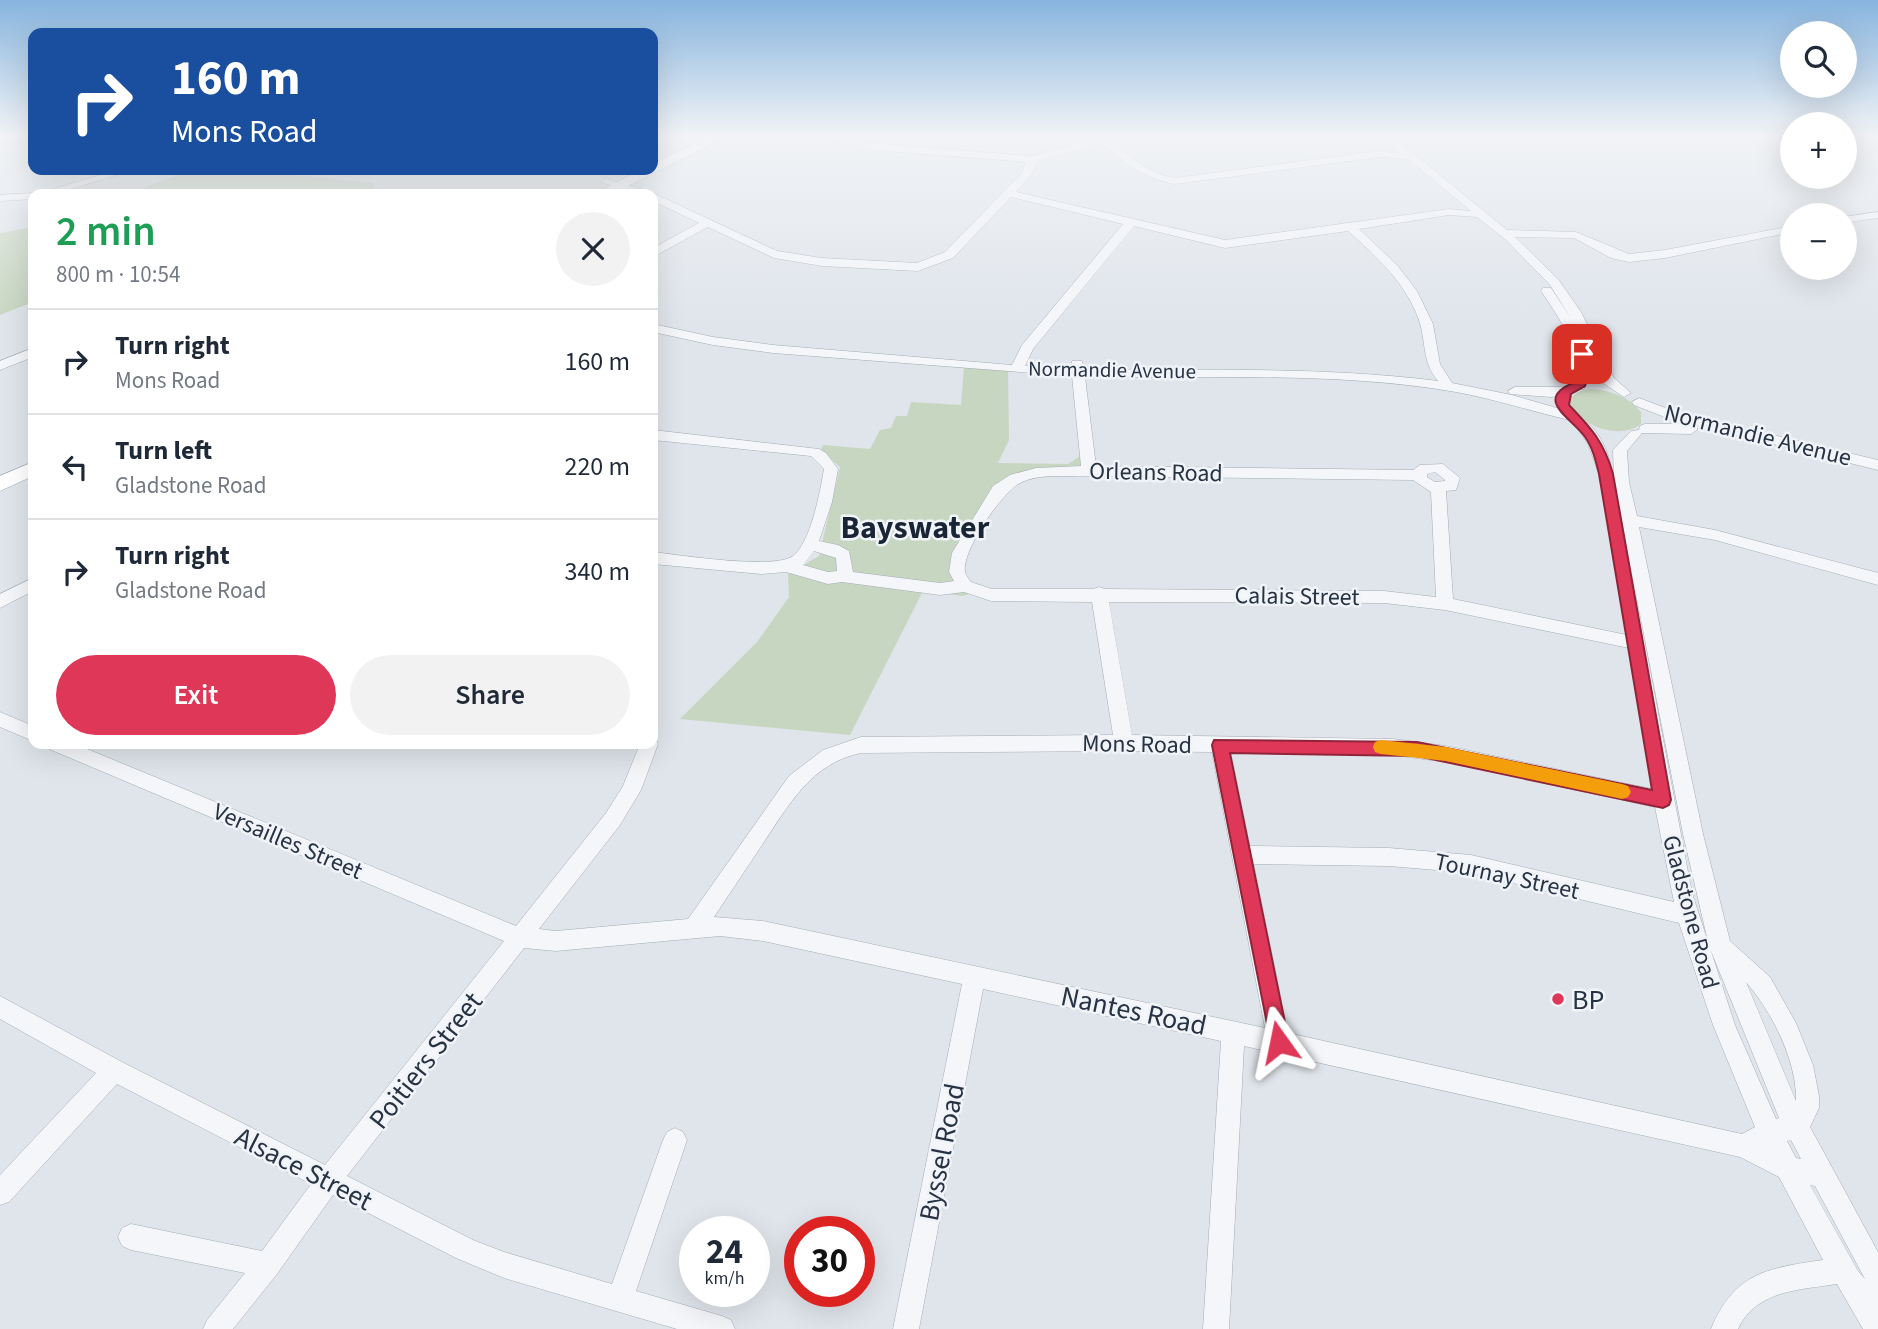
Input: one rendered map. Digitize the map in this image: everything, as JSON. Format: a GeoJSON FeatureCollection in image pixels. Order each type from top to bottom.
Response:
{"type":"FeatureCollection","features":[{"type":"Feature","properties":{"kind":"main road"},"geometry":{"type":"LineString","coordinates":[[0,472],[28,458]]}},
{"type":"Feature","properties":{"kind":"main road"},"geometry":{"type":"LineString","coordinates":[[0,484],[28,470]]}},
{"type":"Feature","properties":{"kind":"street"},"geometry":{"type":"LineString","coordinates":[[658,199],[775,254],[918,267],[949,255],[1004,198]]}},
{"type":"Feature","properties":{"kind":"street"},"geometry":{"type":"LineString","coordinates":[[1029,198],[1225,244],[1349,226],[1457,206],[1474,214]]}},
{"type":"Feature","properties":{"kind":"street"},"geometry":{"type":"LineString","coordinates":[[1448,198],[1498,233],[1567,299],[1588,335],[1602,371],[1612,385],[1624,393]]}},
{"type":"Feature","properties":{"kind":"street"},"geometry":{"type":"LineString","coordinates":[[1857,218],[1878,215]]}},
{"type":"Feature","properties":{"kind":"street"},"geometry":{"type":"LineString","coordinates":[[658,250],[708,223]]}},
{"type":"Feature","properties":{"kind":"street"},"geometry":{"type":"LineString","coordinates":[[1019,364],[1130,223]]}},
{"type":"Feature","properties":{"kind":"street"},"geometry":{"type":"LineString","coordinates":[[1349,226],[1384,257],[1416,299],[1430,334],[1436,380]]}},
{"type":"Feature","properties":{"kind":"street"},"geometry":{"type":"LineString","coordinates":[[1498,233],[1579,236],[1615,255],[1629,257],[1665,254],[1780,231]]}},
{"type":"Feature","properties":{"kind":"street"},"geometry":{"type":"LineString","coordinates":[[1512,246],[1564,235]]}},
{"type":"Feature","properties":{"kind":"street"},"geometry":{"type":"LineString","coordinates":[[1512,246],[1564,318],[1582,354],[1584,366],[1572,388],[1562,398],[1563,407],[1576,420]]}},
{"type":"Feature","properties":{"kind":"street","name":"Normandie Avenue"},"geometry":{"type":"LineString","coordinates":[[658,319],[741,346],[1077,368],[1329,373],[1436,380],[1522,392],[1601,386],[1624,393],[1671,415],[1878,465]]}},
{"type":"Feature","properties":{"kind":"street","name":"Normandie Avenue"},"geometry":{"type":"LineString","coordinates":[[658,329],[699,333]]}},
{"type":"Feature","properties":{"kind":"street"},"geometry":{"type":"LineString","coordinates":[[1037,365],[1041,334]]}},
{"type":"Feature","properties":{"kind":"street"},"geometry":{"type":"LineString","coordinates":[[0,366],[28,354]]}},
{"type":"Feature","properties":{"kind":"street"},"geometry":{"type":"LineString","coordinates":[[1077,368],[1089,471]]}},
{"type":"Feature","properties":{"kind":"street","name":"Normandie Avenue"},"geometry":{"type":"LineString","coordinates":[[1436,380],[1524,402],[1625,433],[1675,427],[1717,433],[1878,474]]}},
{"type":"Feature","properties":{"kind":"street"},"geometry":{"type":"LineString","coordinates":[[1625,433],[1649,416],[1639,402]]}},
{"type":"Feature","properties":{"kind":"street","name":"Gladstone Road"},"geometry":{"type":"LineString","coordinates":[[1576,420],[1601,455],[1624,519]]}},
{"type":"Feature","properties":{"kind":"street","name":"Gladstone Road"},"geometry":{"type":"LineString","coordinates":[[1625,433],[1619,460],[1624,519],[1644,645],[1663,801],[1685,907],[1730,1041],[1770,1132],[1836,1258],[1867,1292],[1878,1329]]}},
{"type":"Feature","properties":{"kind":"street"},"geometry":{"type":"LineString","coordinates":[[658,436],[801,449],[821,456],[830,466],[831,473],[810,545],[803,556],[787,566]]}},
{"type":"Feature","properties":{"kind":"street","name":"Orleans Road"},"geometry":{"type":"LineString","coordinates":[[962,583],[957,563],[960,554],[998,490],[1014,480],[1036,473],[1089,471],[1418,475],[1420,470],[1428,467],[1447,471],[1453,478],[1453,484],[1437,489],[1445,604]]}},
{"type":"Feature","properties":{"kind":"street"},"geometry":{"type":"LineString","coordinates":[[1624,519],[1738,540],[1878,579]]}},
{"type":"Feature","properties":{"kind":"street"},"geometry":{"type":"LineString","coordinates":[[810,545],[832,549],[843,555],[846,569],[842,576]]}},
{"type":"Feature","properties":{"kind":"street","name":"Calais Street"},"geometry":{"type":"LineString","coordinates":[[658,558],[761,568],[787,566],[828,578],[842,576],[940,589],[962,583],[992,595],[1099,593],[1384,597],[1445,604],[1644,645]]}},
{"type":"Feature","properties":{"kind":"street"},"geometry":{"type":"LineString","coordinates":[[0,602],[28,587]]}},
{"type":"Feature","properties":{"kind":"street"},"geometry":{"type":"LineString","coordinates":[[1099,593],[1124,743]]}},
{"type":"Feature","properties":{"kind":"street","name":"Gladstone Road"},"geometry":{"type":"LineString","coordinates":[[1644,645],[1684,791],[1721,947],[1758,1045],[1797,1127],[1878,1278]]}},
{"type":"Feature","properties":{"kind":"street"},"geometry":{"type":"LineString","coordinates":[[0,719],[28,732]]}},
{"type":"Feature","properties":{"kind":"street","name":"Mons Road"},"geometry":{"type":"LineString","coordinates":[[695,928],[788,790],[818,760],[838,751],[880,743],[1124,743],[1417,749],[1663,801]]}},
{"type":"Feature","properties":{"kind":"street"},"geometry":{"type":"LineString","coordinates":[[1220,745],[1279,1042]]}},
{"type":"Feature","properties":{"kind":"street","name":"Versailles Street"},"geometry":{"type":"LineString","coordinates":[[68,749],[521,938]]}},
{"type":"Feature","properties":{"kind":"street","name":"Poitiers Street"},"geometry":{"type":"LineString","coordinates":[[216,1329],[268,1265],[328,1181],[621,807],[631,790],[647,749]]}},
{"type":"Feature","properties":{"kind":"street"},"geometry":{"type":"LineString","coordinates":[[1684,791],[1663,801],[1690,821]]}},
{"type":"Feature","properties":{"kind":"street","name":"Tournay Street"},"geometry":{"type":"LineString","coordinates":[[1240,855],[1389,857],[1471,864],[1685,907],[1711,904]]}},
{"type":"Feature","properties":{"kind":"street","name":"Nantes Road"},"geometry":{"type":"LineString","coordinates":[[521,938],[556,941],[695,928],[738,927],[975,975],[1743,1146],[1789,1169],[1823,1175]]}},
{"type":"Feature","properties":{"kind":"street"},"geometry":{"type":"LineString","coordinates":[[1695,940],[1721,947],[1746,966],[1766,990],[1786,1029],[1803,1076],[1807,1109],[1797,1127],[1770,1132],[1743,1146]]}},
{"type":"Feature","properties":{"kind":"street","name":"Byssel Road"},"geometry":{"type":"LineString","coordinates":[[906,1329],[975,975]]}},
{"type":"Feature","properties":{"kind":"street","name":"Alsace Street"},"geometry":{"type":"LineString","coordinates":[[0,1007],[114,1070],[328,1181],[505,1265],[722,1329]]}},
{"type":"Feature","properties":{"kind":"street"},"geometry":{"type":"LineString","coordinates":[[1216,1329],[1233,1032]]}},
{"type":"Feature","properties":{"kind":"street"},"geometry":{"type":"LineString","coordinates":[[0,1194],[114,1070]]}},
{"type":"Feature","properties":{"kind":"street"},"geometry":{"type":"LineString","coordinates":[[620,1299],[675,1140]]}},
{"type":"Feature","properties":{"kind":"street"},"geometry":{"type":"LineString","coordinates":[[131,1237],[268,1265]]}},
{"type":"Feature","properties":{"kind":"street"},"geometry":{"type":"LineString","coordinates":[[1724,1329],[1731,1309],[1740,1298],[1762,1284],[1836,1258],[1847,1241],[1859,1244]]}},
{"type":"Feature","properties":{"kind":"green space"},"geometry":{"type":"Polygon","coordinates":[[[28,228],[28,304],[0,315],[0,233],[28,228]]]}},
{"type":"Feature","properties":{"kind":"green space"},"geometry":{"type":"Polygon","coordinates":[[[964,367],[1008,369],[1009,440],[998,463],[1068,464],[1082,455],[1084,469],[1015,479],[957,561],[972,593],[963,596],[923,591],[850,735],[680,719],[757,642],[789,597],[788,574],[819,556],[840,467],[821,450],[823,445],[870,449],[880,430],[891,428],[896,416],[907,416],[911,402],[961,405],[964,367]]]}},
{"type":"Feature","properties":{"kind":"green space"},"geometry":{"type":"Polygon","coordinates":[[[1590,389],[1611,392],[1630,402],[1641,412],[1641,424],[1632,429],[1613,431],[1584,420],[1570,406],[1570,402],[1576,393],[1590,389]]]}},
{"type":"Feature","properties":{"kind":"slow traffic"},"geometry":{"type":"LineString","coordinates":[[1381,747],[1446,754],[1622,792]]}},
{"type":"Feature","properties":{"kind":"place","name":"BP"},"geometry":{"type":"Point","coordinates":[1558,999]}},
{"type":"Feature","properties":{"kind":"district","name":"Bayswater"},"geometry":{"type":"Point","coordinates":[915,527]}},
{"type":"Feature","properties":{"kind":"route"},"geometry":{"type":"LineString","coordinates":[[1279,1042],[1220,745],[1417,749],[1663,800],[1606,474],[1601,455],[1590,435],[1563,407],[1562,398],[1566,391],[1579,386],[1581,381],[1584,366],[1582,354]]}}]}
